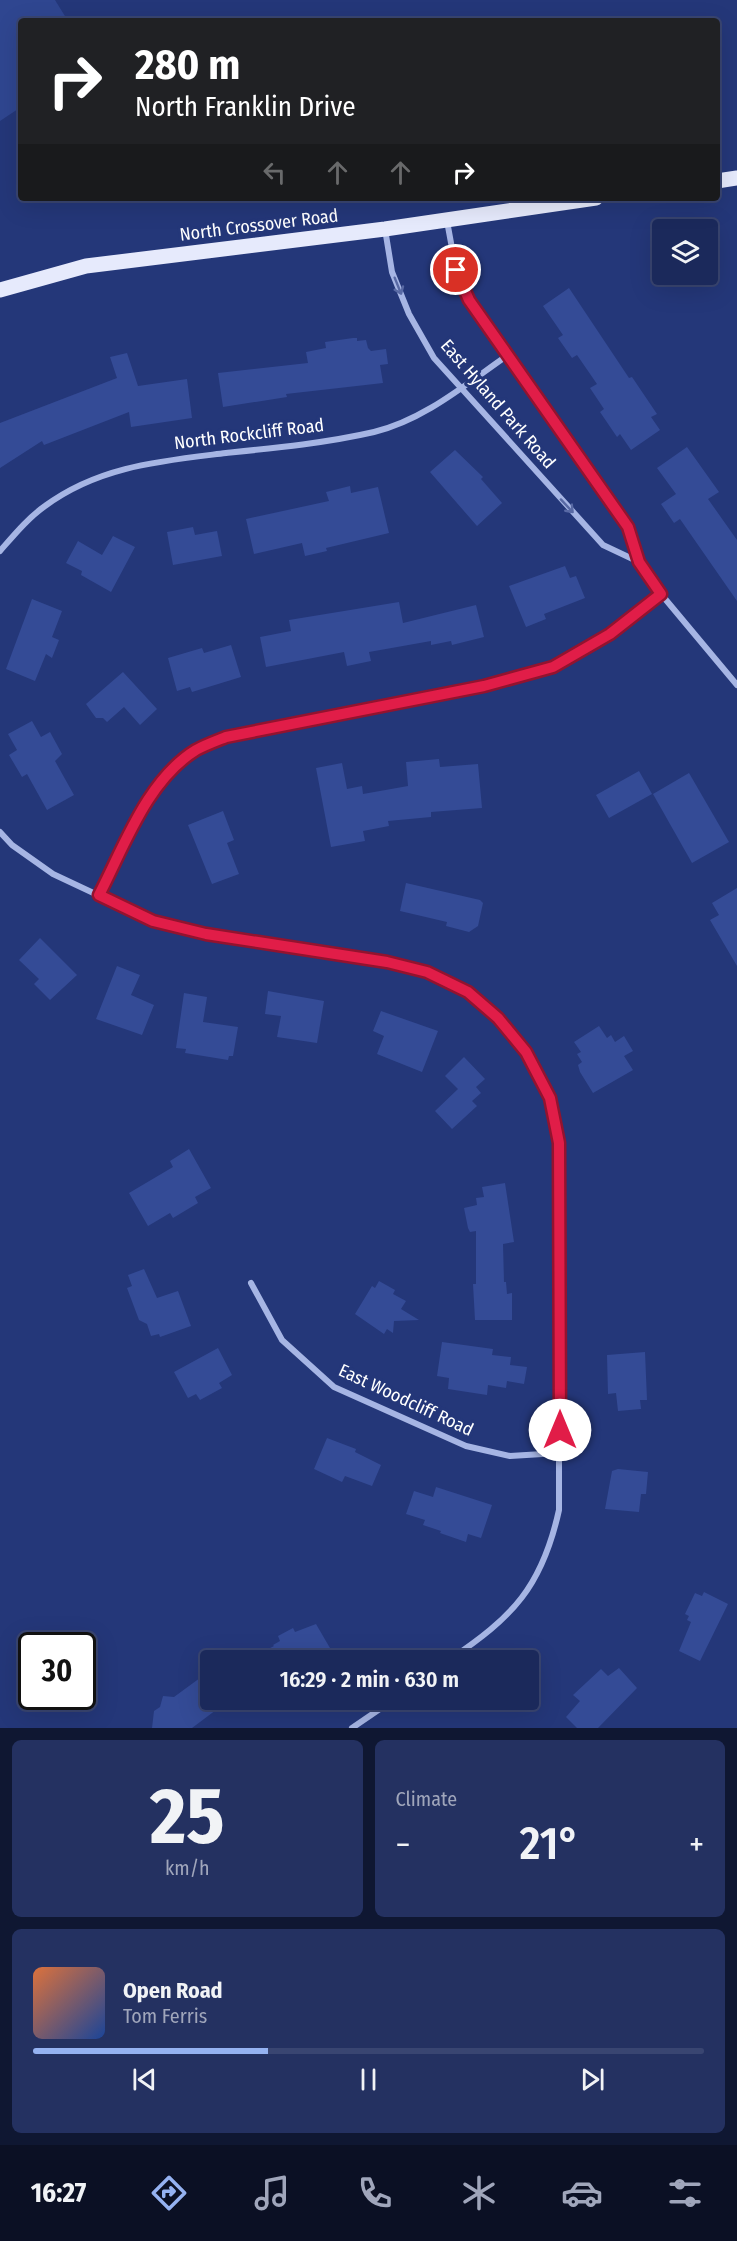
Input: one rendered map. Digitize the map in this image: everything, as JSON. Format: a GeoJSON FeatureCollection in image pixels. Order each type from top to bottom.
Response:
{"type":"FeatureCollection","features":[{"type":"Feature","properties":{"kind":"main road"},"geometry":{"type":"LineString","coordinates":[[720,181],[737,178]]}},
{"type":"Feature","properties":{"kind":"main road","name":"North Crossover Road"},"geometry":{"type":"LineString","coordinates":[[0,290],[86,266],[385,230],[576,201]]}},
{"type":"Feature","properties":{"kind":"street","name":"East Hyland Park Road"},"geometry":{"type":"LineString","coordinates":[[447,220],[456,270],[469,300],[628,527],[639,562],[661,594],[737,685]]}},
{"type":"Feature","properties":{"kind":"street","name":"East Hyland Park Road"},"geometry":{"type":"LineString","coordinates":[[385,230],[392,272],[409,314],[434,358],[603,545],[639,562]]}},
{"type":"Feature","properties":{"kind":"street","name":"North Rockcliff Road"},"geometry":{"type":"LineString","coordinates":[[0,551],[19,528],[45,506],[81,484],[117,470],[149,462],[282,447],[376,431],[419,416],[508,355]]}},
{"type":"Feature","properties":{"kind":"street"},"geometry":{"type":"LineString","coordinates":[[99,895],[150,798],[171,771],[195,751],[226,737],[484,686],[553,667],[610,634],[661,594]]}},
{"type":"Feature","properties":{"kind":"street"},"geometry":{"type":"LineString","coordinates":[[0,832],[12,845],[53,874],[153,921],[206,934],[387,962],[427,972],[468,992],[498,1018],[526,1052],[550,1098],[559,1143],[560,1510],[552,1546],[535,1581],[512,1612],[464,1650]]}},
{"type":"Feature","properties":{"kind":"street","name":"East Woodcliff Road"},"geometry":{"type":"LineString","coordinates":[[251,1283],[282,1340],[334,1387],[466,1446],[510,1456],[560,1454]]}},
{"type":"Feature","properties":{"kind":"street"},"geometry":{"type":"LineString","coordinates":[[352,1728],[378,1710]]}},
{"type":"Feature","properties":{"kind":"shaded area"},"geometry":{"type":"Polygon","coordinates":[[[0,0],[55,0],[66,18],[18,18],[18,109],[0,121],[0,0]]]}},
{"type":"Feature","properties":{"kind":"building"},"geometry":{"type":"Polygon","coordinates":[[[569,288],[629,378],[632,377],[657,414],[651,417],[660,430],[631,450],[620,434],[617,437],[600,412],[604,409],[590,388],[597,384],[577,355],[572,358],[558,338],[563,335],[543,306],[569,288]]]}},
{"type":"Feature","properties":{"kind":"building"},"geometry":{"type":"Polygon","coordinates":[[[357,338],[357,341],[366,340],[371,351],[386,349],[388,364],[380,365],[383,383],[286,394],[287,397],[223,407],[218,373],[308,363],[306,352],[326,348],[325,342],[357,338]]]}},
{"type":"Feature","properties":{"kind":"building"},"geometry":{"type":"Polygon","coordinates":[[[127,353],[138,386],[187,379],[192,418],[131,427],[129,412],[44,445],[42,441],[0,468],[0,423],[117,378],[110,357],[127,353]]]}},
{"type":"Feature","properties":{"kind":"building"},"geometry":{"type":"Polygon","coordinates":[[[687,447],[719,492],[708,499],[737,540],[737,601],[680,519],[674,523],[661,504],[676,494],[657,468],[687,447]]]}},
{"type":"Feature","properties":{"kind":"building"},"geometry":{"type":"Polygon","coordinates":[[[455,450],[483,477],[481,479],[502,503],[477,526],[430,472],[455,450]]]}},
{"type":"Feature","properties":{"kind":"building"},"geometry":{"type":"Polygon","coordinates":[[[350,486],[351,493],[378,487],[389,533],[326,548],[327,551],[305,556],[302,543],[254,554],[246,519],[329,501],[326,492],[350,486]]]}},
{"type":"Feature","properties":{"kind":"building"},"geometry":{"type":"Polygon","coordinates":[[[193,527],[195,535],[217,531],[222,556],[173,565],[167,532],[193,527]]]}},
{"type":"Feature","properties":{"kind":"building"},"geometry":{"type":"Polygon","coordinates":[[[113,536],[135,547],[111,592],[81,575],[82,571],[66,563],[78,541],[102,555],[113,536]]]}},
{"type":"Feature","properties":{"kind":"building"},"geometry":{"type":"Polygon","coordinates":[[[565,566],[570,578],[576,576],[585,598],[544,614],[546,619],[526,627],[509,586],[565,566]]]}},
{"type":"Feature","properties":{"kind":"building"},"geometry":{"type":"Polygon","coordinates":[[[32,599],[62,611],[52,637],[59,640],[52,658],[46,654],[35,681],[6,669],[32,599]]]}},
{"type":"Feature","properties":{"kind":"building"},"geometry":{"type":"Polygon","coordinates":[[[399,602],[403,623],[476,605],[484,637],[452,645],[451,641],[431,645],[431,641],[369,652],[371,661],[347,666],[344,652],[266,667],[260,637],[291,631],[289,620],[399,602]]]}},
{"type":"Feature","properties":{"kind":"building"},"geometry":{"type":"Polygon","coordinates":[[[231,645],[241,677],[192,692],[190,687],[177,691],[168,658],[202,648],[204,653],[231,645]]]}},
{"type":"Feature","properties":{"kind":"building"},"geometry":{"type":"Polygon","coordinates":[[[123,672],[157,709],[140,725],[124,707],[107,722],[103,718],[96,718],[86,704],[123,672]]]}},
{"type":"Feature","properties":{"kind":"building"},"geometry":{"type":"Polygon","coordinates":[[[32,721],[41,737],[50,732],[62,754],[55,761],[74,795],[47,810],[27,774],[22,777],[9,755],[17,750],[8,734],[32,721]]]}},
{"type":"Feature","properties":{"kind":"building"},"geometry":{"type":"Polygon","coordinates":[[[439,759],[440,767],[478,764],[482,808],[431,812],[431,817],[388,821],[389,826],[363,831],[365,841],[331,847],[316,768],[342,763],[347,789],[362,786],[363,794],[408,786],[406,762],[439,759]]]}},
{"type":"Feature","properties":{"kind":"building"},"geometry":{"type":"Polygon","coordinates":[[[639,771],[652,794],[609,818],[596,795],[639,771]]]}},
{"type":"Feature","properties":{"kind":"building"},"geometry":{"type":"Polygon","coordinates":[[[689,773],[729,842],[692,863],[653,794],[689,773]]]}},
{"type":"Feature","properties":{"kind":"building"},"geometry":{"type":"Polygon","coordinates":[[[223,811],[234,840],[227,843],[239,874],[212,884],[188,825],[223,811]]]}},
{"type":"Feature","properties":{"kind":"building"},"geometry":{"type":"Polygon","coordinates":[[[406,883],[480,900],[483,903],[478,926],[469,932],[446,926],[447,922],[400,911],[406,883]]]}},
{"type":"Feature","properties":{"kind":"building"},"geometry":{"type":"Polygon","coordinates":[[[737,888],[737,966],[710,920],[719,915],[712,903],[737,888]]]}},
{"type":"Feature","properties":{"kind":"building"},"geometry":{"type":"Polygon","coordinates":[[[40,938],[77,975],[50,1000],[34,984],[39,979],[19,960],[40,938]]]}},
{"type":"Feature","properties":{"kind":"building"},"geometry":{"type":"Polygon","coordinates":[[[117,966],[140,975],[131,995],[154,1005],[142,1035],[96,1019],[117,966]]]}},
{"type":"Feature","properties":{"kind":"building"},"geometry":{"type":"Polygon","coordinates":[[[268,991],[324,1001],[317,1043],[277,1037],[281,1016],[265,1014],[268,991]]]}},
{"type":"Feature","properties":{"kind":"building"},"geometry":{"type":"Polygon","coordinates":[[[184,993],[207,997],[203,1022],[238,1027],[233,1056],[229,1056],[228,1060],[185,1053],[186,1049],[176,1048],[184,993]]]}},
{"type":"Feature","properties":{"kind":"building"},"geometry":{"type":"Polygon","coordinates":[[[381,1011],[438,1031],[422,1072],[377,1054],[384,1036],[373,1031],[381,1011]]]}},
{"type":"Feature","properties":{"kind":"building"},"geometry":{"type":"Polygon","coordinates":[[[599,1026],[607,1038],[611,1035],[615,1042],[624,1036],[633,1051],[624,1056],[633,1070],[593,1093],[580,1072],[578,1065],[582,1062],[577,1054],[581,1052],[574,1042],[599,1026]]]}},
{"type":"Feature","properties":{"kind":"building"},"geometry":{"type":"Polygon","coordinates":[[[464,1057],[485,1079],[476,1087],[481,1093],[472,1101],[477,1106],[452,1129],[435,1111],[458,1089],[445,1076],[464,1057]]]}},
{"type":"Feature","properties":{"kind":"building"},"geometry":{"type":"Polygon","coordinates":[[[189,1149],[211,1188],[195,1197],[198,1203],[173,1218],[170,1213],[148,1226],[129,1193],[173,1167],[170,1161],[189,1149]]]}},
{"type":"Feature","properties":{"kind":"building"},"geometry":{"type":"Polygon","coordinates":[[[505,1183],[514,1242],[503,1244],[504,1282],[506,1282],[507,1294],[512,1293],[512,1320],[475,1320],[473,1284],[476,1284],[476,1231],[470,1232],[464,1208],[477,1205],[476,1198],[484,1197],[482,1187],[505,1183]]]}},
{"type":"Feature","properties":{"kind":"building"},"geometry":{"type":"Polygon","coordinates":[[[144,1269],[157,1298],[178,1291],[191,1326],[160,1337],[159,1334],[151,1336],[147,1324],[139,1320],[127,1288],[132,1286],[128,1275],[144,1269]]]}},
{"type":"Feature","properties":{"kind":"building"},"geometry":{"type":"Polygon","coordinates":[[[379,1281],[395,1290],[393,1294],[406,1301],[401,1309],[419,1320],[394,1321],[393,1333],[387,1329],[384,1334],[355,1314],[372,1286],[375,1288],[379,1281]]]}},
{"type":"Feature","properties":{"kind":"building"},"geometry":{"type":"Polygon","coordinates":[[[442,1342],[493,1349],[492,1355],[511,1357],[510,1365],[527,1367],[524,1384],[507,1381],[506,1388],[488,1385],[487,1395],[448,1389],[449,1378],[437,1376],[442,1342]]]}},
{"type":"Feature","properties":{"kind":"building"},"geometry":{"type":"Polygon","coordinates":[[[218,1348],[232,1375],[219,1383],[222,1388],[200,1400],[196,1394],[188,1398],[174,1372],[218,1348]]]}},
{"type":"Feature","properties":{"kind":"building"},"geometry":{"type":"Polygon","coordinates":[[[645,1352],[647,1400],[640,1400],[641,1409],[618,1411],[616,1393],[608,1394],[607,1355],[645,1352]]]}},
{"type":"Feature","properties":{"kind":"building"},"geometry":{"type":"Polygon","coordinates":[[[327,1438],[356,1449],[355,1452],[381,1465],[372,1486],[345,1476],[342,1482],[314,1469],[327,1438]]]}},
{"type":"Feature","properties":{"kind":"building"},"geometry":{"type":"Polygon","coordinates":[[[618,1469],[648,1472],[646,1494],[641,1494],[639,1512],[605,1509],[612,1471],[618,1469]]]}},
{"type":"Feature","properties":{"kind":"building"},"geometry":{"type":"Polygon","coordinates":[[[436,1487],[492,1505],[481,1538],[468,1534],[466,1542],[440,1533],[441,1531],[423,1525],[425,1520],[406,1514],[414,1491],[433,1497],[436,1487]]]}},
{"type":"Feature","properties":{"kind":"building"},"geometry":{"type":"Polygon","coordinates":[[[704,1592],[728,1604],[700,1661],[679,1651],[691,1622],[687,1620],[689,1616],[685,1614],[695,1593],[702,1596],[704,1592]]]}},
{"type":"Feature","properties":{"kind":"building"},"geometry":{"type":"Polygon","coordinates":[[[316,1624],[331,1650],[266,1650],[280,1641],[278,1636],[293,1628],[295,1632],[316,1624]]]}},
{"type":"Feature","properties":{"kind":"building"},"geometry":{"type":"Polygon","coordinates":[[[619,1668],[637,1688],[598,1728],[577,1728],[566,1717],[580,1701],[573,1695],[601,1669],[608,1676],[619,1668]]]}},
{"type":"Feature","properties":{"kind":"building"},"geometry":{"type":"Polygon","coordinates":[[[200,1678],[200,1710],[216,1710],[192,1728],[152,1728],[154,1711],[160,1707],[163,1696],[174,1697],[200,1678]]]}},
{"type":"Feature","properties":{"kind":"route"},"geometry":{"type":"LineString","coordinates":[[456,270],[469,300],[628,527],[639,562],[661,594],[610,634],[553,667],[484,686],[226,737],[195,751],[171,771],[150,798],[99,895],[153,921],[206,934],[387,962],[427,972],[468,992],[498,1018],[526,1052],[550,1098],[559,1143],[560,1430]]}}]}
